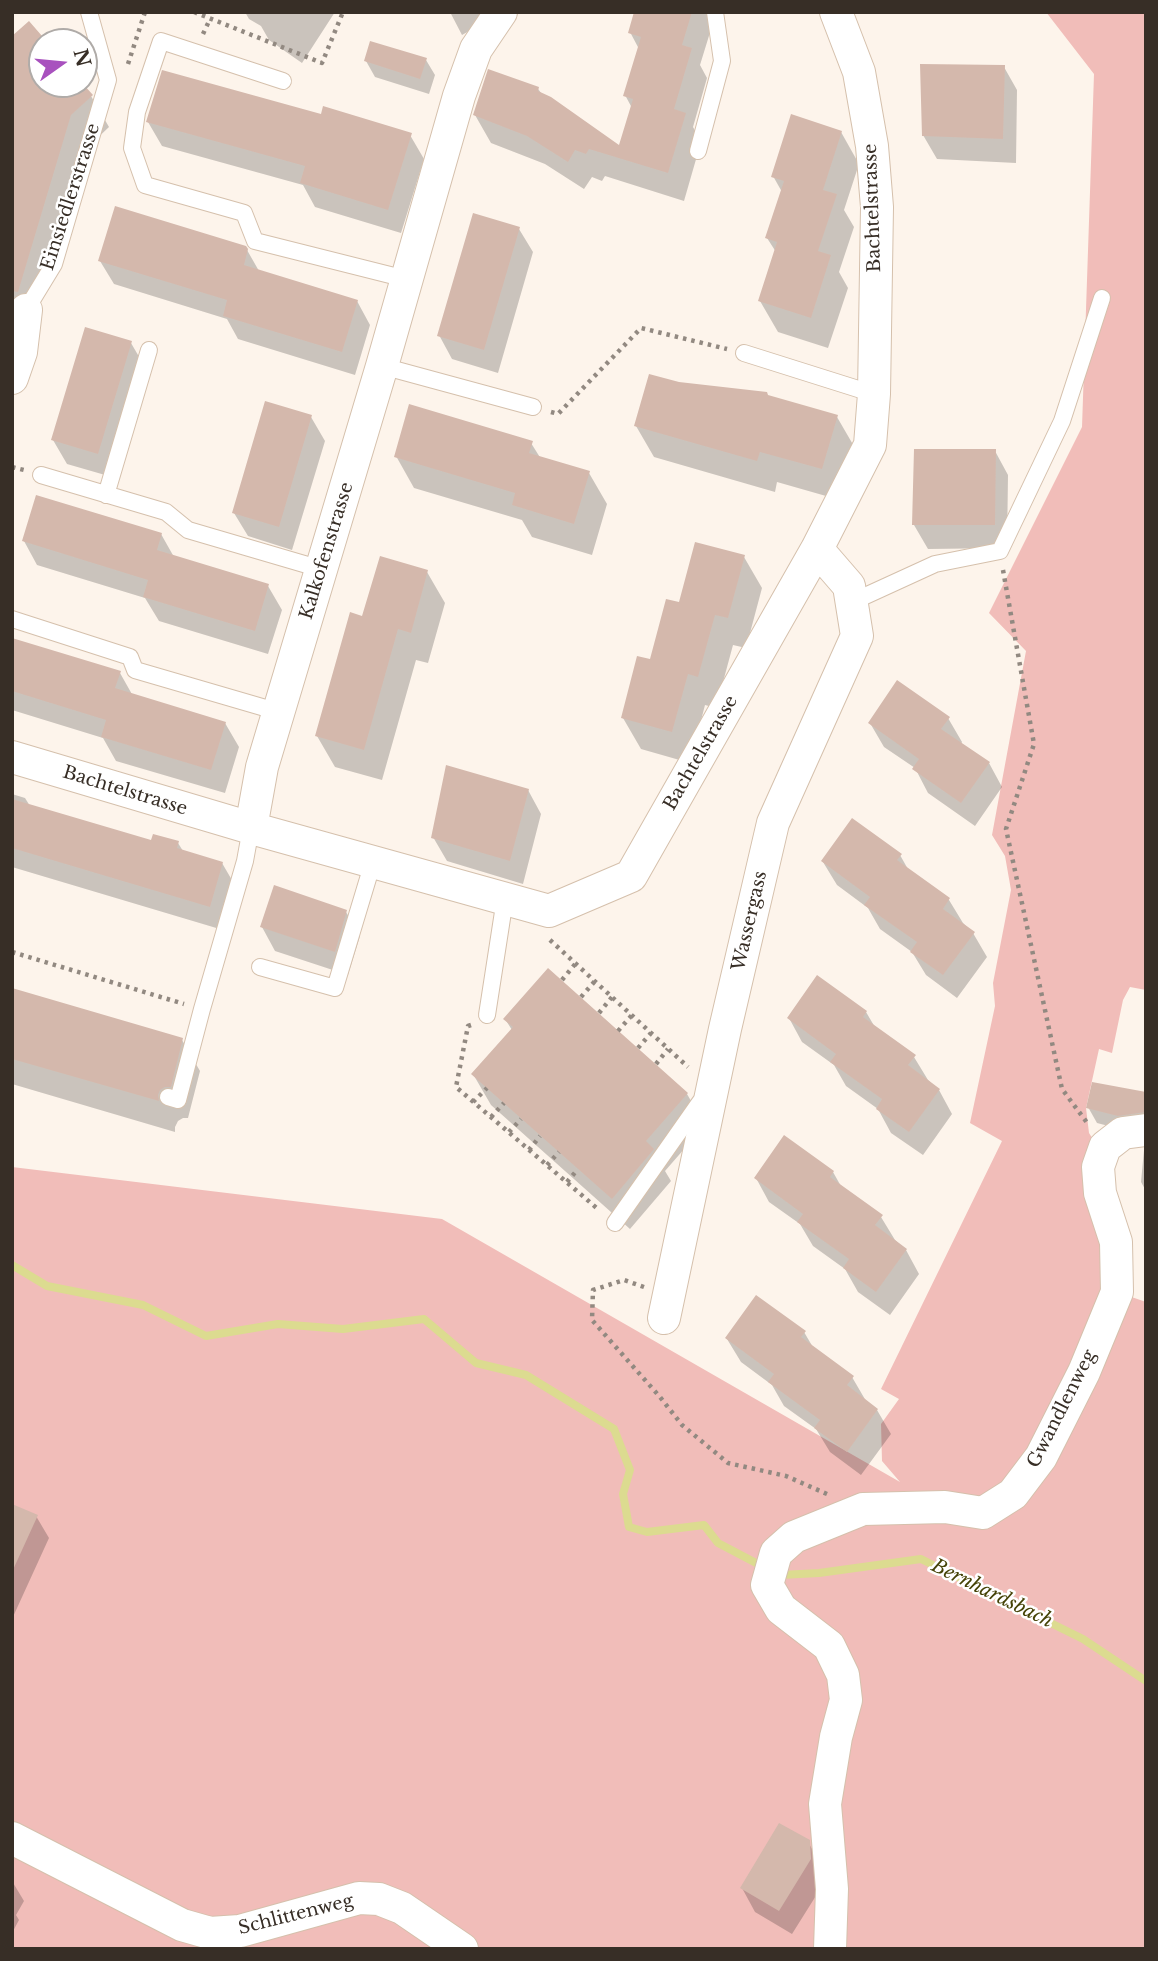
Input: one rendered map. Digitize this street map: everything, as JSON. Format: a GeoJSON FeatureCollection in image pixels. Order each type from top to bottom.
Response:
{"type":"FeatureCollection","features":[{"type":"Feature","properties":{"kind":"street","name":"Kalkofenstrasse"},"geometry":{"type":"LineString","coordinates":[[251,828],[262,767],[467,72],[476,48],[501,12]]}},
{"type":"Feature","properties":{"kind":"street","name":"Bachtelstrasse"},"geometry":{"type":"LineString","coordinates":[[12,757],[251,828],[549,911],[631,876],[817,549],[870,445],[874,394],[877,207],[872,146],[859,72],[836,12]]}},
{"type":"Feature","properties":{"kind":"street","name":"Einsiedlerstrasse"},"geometry":{"type":"LineString","coordinates":[[12,378],[21,352],[26,310]]}},
{"type":"Feature","properties":{"kind":"street","name":"Wassergass"},"geometry":{"type":"LineString","coordinates":[[666,1306],[705,1101],[773,823],[857,636],[849,586],[817,549]]}},
{"type":"Feature","properties":{"kind":"street"},"geometry":{"type":"LineString","coordinates":[[1105,1147],[1123,1133],[1146,1130]]}},
{"type":"Feature","properties":{"kind":"street","name":"Gwandlenweg"},"geometry":{"type":"LineString","coordinates":[[830,1949],[832,1889],[825,1804],[836,1737],[846,1700],[842,1675],[829,1646],[781,1609],[767,1585],[776,1553],[794,1537],[863,1510],[945,1507],[983,1513],[1013,1494],[1041,1457],[1084,1373],[1117,1292],[1116,1241],[1100,1193],[1098,1167],[1105,1147]]}},
{"type":"Feature","properties":{"kind":"street","name":"Schlittenweg"},"geometry":{"type":"LineString","coordinates":[[12,1838],[182,1925],[210,1933],[240,1931],[359,1898],[379,1899],[402,1908],[461,1949]]}},
{"type":"Feature","properties":{"kind":"lane"},"geometry":{"type":"LineString","coordinates":[[89,12],[108,80]]}},
{"type":"Feature","properties":{"kind":"lane"},"geometry":{"type":"LineString","coordinates":[[698,151],[722,61],[715,12]]}},
{"type":"Feature","properties":{"kind":"lane"},"geometry":{"type":"LineString","coordinates":[[284,81],[161,41],[136,112],[132,148],[145,185],[244,213],[255,241],[406,279]]}},
{"type":"Feature","properties":{"kind":"lane","name":"Einsiedlerstrasse"},"geometry":{"type":"LineString","coordinates":[[26,310],[54,264],[108,80]]}},
{"type":"Feature","properties":{"kind":"lane"},"geometry":{"type":"LineString","coordinates":[[852,602],[935,564],[1000,551],[1062,421],[1102,298]]}},
{"type":"Feature","properties":{"kind":"lane"},"geometry":{"type":"LineString","coordinates":[[106,495],[149,350]]}},
{"type":"Feature","properties":{"kind":"lane"},"geometry":{"type":"LineString","coordinates":[[744,353],[874,394]]}},
{"type":"Feature","properties":{"kind":"lane"},"geometry":{"type":"LineString","coordinates":[[382,366],[533,407]]}},
{"type":"Feature","properties":{"kind":"lane"},"geometry":{"type":"LineString","coordinates":[[41,475],[166,512],[188,530],[321,569]]}},
{"type":"Feature","properties":{"kind":"lane"},"geometry":{"type":"LineString","coordinates":[[12,619],[130,657],[135,670],[279,712]]}},
{"type":"Feature","properties":{"kind":"lane","name":"Kalkofenstrasse"},"geometry":{"type":"LineString","coordinates":[[173,1099],[245,861],[251,828]]}},
{"type":"Feature","properties":{"kind":"lane"},"geometry":{"type":"LineString","coordinates":[[260,967],[335,988],[373,862]]}},
{"type":"Feature","properties":{"kind":"lane"},"geometry":{"type":"LineString","coordinates":[[487,1015],[505,899]]}},
{"type":"Feature","properties":{"kind":"lane"},"geometry":{"type":"LineString","coordinates":[[615,1223],[705,1101]]}},
{"type":"Feature","properties":{"kind":"path"},"geometry":{"type":"LineString","coordinates":[[108,80],[121,85],[145,12]]}},
{"type":"Feature","properties":{"kind":"path"},"geometry":{"type":"LineString","coordinates":[[194,12],[322,63],[343,12]]}},
{"type":"Feature","properties":{"kind":"path"},"geometry":{"type":"LineString","coordinates":[[533,407],[558,414],[641,328],[744,353]]}},
{"type":"Feature","properties":{"kind":"path"},"geometry":{"type":"LineString","coordinates":[[1000,551],[1034,744],[1006,829],[1062,1089],[1105,1147]]}},
{"type":"Feature","properties":{"kind":"path"},"geometry":{"type":"LineString","coordinates":[[549,911],[550,940],[703,1081],[695,1093],[705,1101]]}},
{"type":"Feature","properties":{"kind":"path"},"geometry":{"type":"LineString","coordinates":[[12,952],[169,999]]}},
{"type":"Feature","properties":{"kind":"path"},"geometry":{"type":"LineString","coordinates":[[562,980],[576,963]]}},
{"type":"Feature","properties":{"kind":"path"},"geometry":{"type":"LineString","coordinates":[[581,997],[596,981]]}},
{"type":"Feature","properties":{"kind":"path"},"geometry":{"type":"LineString","coordinates":[[599,1013],[612,997]]}},
{"type":"Feature","properties":{"kind":"path"},"geometry":{"type":"LineString","coordinates":[[487,1015],[468,1026],[456,1087],[615,1223]]}},
{"type":"Feature","properties":{"kind":"path"},"geometry":{"type":"LineString","coordinates":[[618,1031],[632,1015]]}},
{"type":"Feature","properties":{"kind":"path"},"geometry":{"type":"LineString","coordinates":[[638,1048],[651,1032]]}},
{"type":"Feature","properties":{"kind":"path"},"geometry":{"type":"LineString","coordinates":[[656,1064],[668,1049]]}},
{"type":"Feature","properties":{"kind":"path"},"geometry":{"type":"LineString","coordinates":[[473,1102],[487,1088]]}},
{"type":"Feature","properties":{"kind":"path"},"geometry":{"type":"LineString","coordinates":[[491,1117],[504,1103]]}},
{"type":"Feature","properties":{"kind":"path"},"geometry":{"type":"LineString","coordinates":[[509,1132],[521,1119]]}},
{"type":"Feature","properties":{"kind":"path"},"geometry":{"type":"LineString","coordinates":[[529,1150],[540,1136]]}},
{"type":"Feature","properties":{"kind":"path"},"geometry":{"type":"LineString","coordinates":[[547,1165],[559,1152]]}},
{"type":"Feature","properties":{"kind":"path"},"geometry":{"type":"LineString","coordinates":[[567,1182],[578,1169]]}},
{"type":"Feature","properties":{"kind":"path"},"geometry":{"type":"LineString","coordinates":[[666,1306],[624,1280],[593,1290],[592,1320],[682,1425],[727,1464],[786,1476],[863,1510]]}},
{"type":"Feature","properties":{"kind":"shaded area"},"geometry":{"type":"Polygon","coordinates":[[[1046,12],[1146,12],[1146,990],[1130,987],[1123,1000],[1112,1053],[1099,1049],[1086,1108],[1089,1133],[1096,1144],[1117,1292],[1146,1302],[1146,1949],[12,1949],[12,1167],[442,1219],[900,1482],[882,1461],[881,1424],[899,1399],[881,1389],[1002,1141],[970,1123],[995,1006],[993,983],[1011,890],[1005,856],[992,835],[1026,651],[989,613],[1082,427],[1094,74],[1046,12]]]}},
{"type":"Feature","properties":{"kind":"building"},"geometry":{"type":"Polygon","coordinates":[[[634,12],[692,12],[682,45],[692,48],[674,109],[686,113],[668,173],[589,149],[586,154],[575,150],[568,162],[527,136],[473,115],[488,69],[539,87],[538,91],[551,97],[619,145],[633,99],[623,96],[641,37],[628,33],[634,12]]]}},
{"type":"Feature","properties":{"kind":"building"},"geometry":{"type":"Polygon","coordinates":[[[29,21],[35,28],[28,28],[28,98],[90,98],[71,115],[18,292],[12,291],[12,36],[29,21]]]}},
{"type":"Feature","properties":{"kind":"building"},"geometry":{"type":"Polygon","coordinates":[[[370,41],[427,58],[420,79],[364,61],[370,41]]]}},
{"type":"Feature","properties":{"kind":"building"},"geometry":{"type":"Polygon","coordinates":[[[920,64],[1005,65],[1003,139],[922,136],[920,64]]]}},
{"type":"Feature","properties":{"kind":"building"},"geometry":{"type":"Polygon","coordinates":[[[162,70],[321,114],[323,106],[412,133],[388,210],[300,183],[305,166],[146,122],[162,70]]]}},
{"type":"Feature","properties":{"kind":"building"},"geometry":{"type":"Polygon","coordinates":[[[791,114],[842,131],[823,190],[837,194],[818,251],[831,255],[811,318],[758,301],[777,242],[765,238],[784,181],[771,177],[791,114]]]}},
{"type":"Feature","properties":{"kind":"building"},"geometry":{"type":"Polygon","coordinates":[[[115,206],[246,246],[248,249],[244,265],[358,300],[342,352],[223,316],[227,300],[98,261],[115,206]]]}},
{"type":"Feature","properties":{"kind":"building"},"geometry":{"type":"Polygon","coordinates":[[[473,213],[520,227],[484,350],[437,336],[473,213]]]}},
{"type":"Feature","properties":{"kind":"building"},"geometry":{"type":"Polygon","coordinates":[[[85,327],[132,341],[98,454],[51,440],[85,327]]]}},
{"type":"Feature","properties":{"kind":"building"},"geometry":{"type":"Polygon","coordinates":[[[649,374],[679,382],[767,392],[768,395],[838,415],[822,469],[760,452],[757,461],[634,426],[649,374]]]}},
{"type":"Feature","properties":{"kind":"building"},"geometry":{"type":"Polygon","coordinates":[[[265,401],[312,415],[279,527],[232,513],[265,401]]]}},
{"type":"Feature","properties":{"kind":"building"},"geometry":{"type":"Polygon","coordinates":[[[409,404],[533,441],[529,453],[590,471],[574,524],[512,505],[515,493],[394,457],[409,404]]]}},
{"type":"Feature","properties":{"kind":"building"},"geometry":{"type":"Polygon","coordinates":[[[914,449],[996,449],[995,525],[912,525],[914,449]]]}},
{"type":"Feature","properties":{"kind":"building"},"geometry":{"type":"Polygon","coordinates":[[[36,495],[162,533],[157,550],[269,584],[255,631],[143,597],[148,580],[22,541],[36,495]]]}},
{"type":"Feature","properties":{"kind":"building"},"geometry":{"type":"Polygon","coordinates":[[[695,542],[745,555],[728,618],[715,615],[698,677],[688,674],[672,732],[621,718],[637,656],[650,659],[666,599],[679,602],[695,542]]]}},
{"type":"Feature","properties":{"kind":"building"},"geometry":{"type":"Polygon","coordinates":[[[380,556],[428,570],[411,633],[398,629],[364,750],[315,736],[350,612],[362,616],[380,556]]]}},
{"type":"Feature","properties":{"kind":"building"},"geometry":{"type":"Polygon","coordinates":[[[12,638],[121,671],[115,688],[226,722],[211,770],[101,737],[106,720],[12,691],[12,638]]]}},
{"type":"Feature","properties":{"kind":"building"},"geometry":{"type":"Polygon","coordinates":[[[897,680],[950,717],[941,729],[990,762],[961,803],[912,769],[919,759],[868,723],[897,680]]]}},
{"type":"Feature","properties":{"kind":"building"},"geometry":{"type":"Polygon","coordinates":[[[446,765],[529,789],[510,861],[431,838],[446,765]]]}},
{"type":"Feature","properties":{"kind":"building"},"geometry":{"type":"Polygon","coordinates":[[[12,799],[151,840],[153,834],[179,841],[177,848],[223,862],[210,907],[12,848],[12,799]]]}},
{"type":"Feature","properties":{"kind":"building"},"geometry":{"type":"Polygon","coordinates":[[[852,818],[902,854],[897,860],[950,898],[943,909],[975,932],[943,975],[910,952],[917,942],[864,905],[870,897],[821,861],[852,818]]]}},
{"type":"Feature","properties":{"kind":"building"},"geometry":{"type":"Polygon","coordinates":[[[274,885],[347,910],[335,952],[260,927],[274,885]]]}},
{"type":"Feature","properties":{"kind":"building"},"geometry":{"type":"Polygon","coordinates":[[[548,968],[688,1093],[646,1141],[654,1149],[612,1199],[471,1074],[513,1027],[503,1019],[548,968]]]}},
{"type":"Feature","properties":{"kind":"building"},"geometry":{"type":"Polygon","coordinates":[[[817,975],[867,1011],[863,1017],[916,1055],[908,1065],[940,1089],[909,1132],[876,1109],[882,1099],[830,1062],[836,1054],[787,1018],[817,975]]]}},
{"type":"Feature","properties":{"kind":"building"},"geometry":{"type":"Polygon","coordinates":[[[12,988],[183,1038],[171,1087],[160,1090],[159,1101],[12,1059],[12,988]]]}},
{"type":"Feature","properties":{"kind":"building"},"geometry":{"type":"Polygon","coordinates":[[[1092,1082],[1146,1092],[1146,1112],[1118,1116],[1086,1108],[1092,1082]]]}},
{"type":"Feature","properties":{"kind":"building"},"geometry":{"type":"Polygon","coordinates":[[[784,1135],[834,1171],[830,1177],[883,1215],[875,1225],[907,1249],[876,1292],[843,1268],[849,1259],[797,1222],[803,1214],[754,1178],[784,1135]]]}},
{"type":"Feature","properties":{"kind":"building"},"geometry":{"type":"Polygon","coordinates":[[[756,1295],[806,1331],[801,1337],[854,1376],[847,1385],[878,1409],[847,1452],[814,1428],[820,1420],[768,1382],[774,1374],[725,1338],[756,1295]]]}},
{"type":"Feature","properties":{"kind":"building"},"geometry":{"type":"Polygon","coordinates":[[[12,1504],[38,1515],[12,1572],[12,1504]]]}},
{"type":"Feature","properties":{"kind":"building"},"geometry":{"type":"Polygon","coordinates":[[[779,1823],[810,1840],[811,1859],[779,1911],[740,1888],[779,1823]]]}},
{"type":"Feature","properties":{"kind":"waterway","name":"Bernhardsbach"},"geometry":{"type":"LineString","coordinates":[[12,1265],[47,1286],[143,1305],[206,1336],[278,1324],[343,1329],[424,1319],[476,1363],[526,1375],[614,1429],[630,1470],[623,1494],[629,1527],[647,1532],[704,1525],[718,1543],[758,1564]]}},
{"type":"Feature","properties":{"kind":"waterway","name":"Bernhardsbach"},"geometry":{"type":"LineString","coordinates":[[781,1575],[819,1573],[921,1559],[1083,1639],[1146,1681]]}}]}
